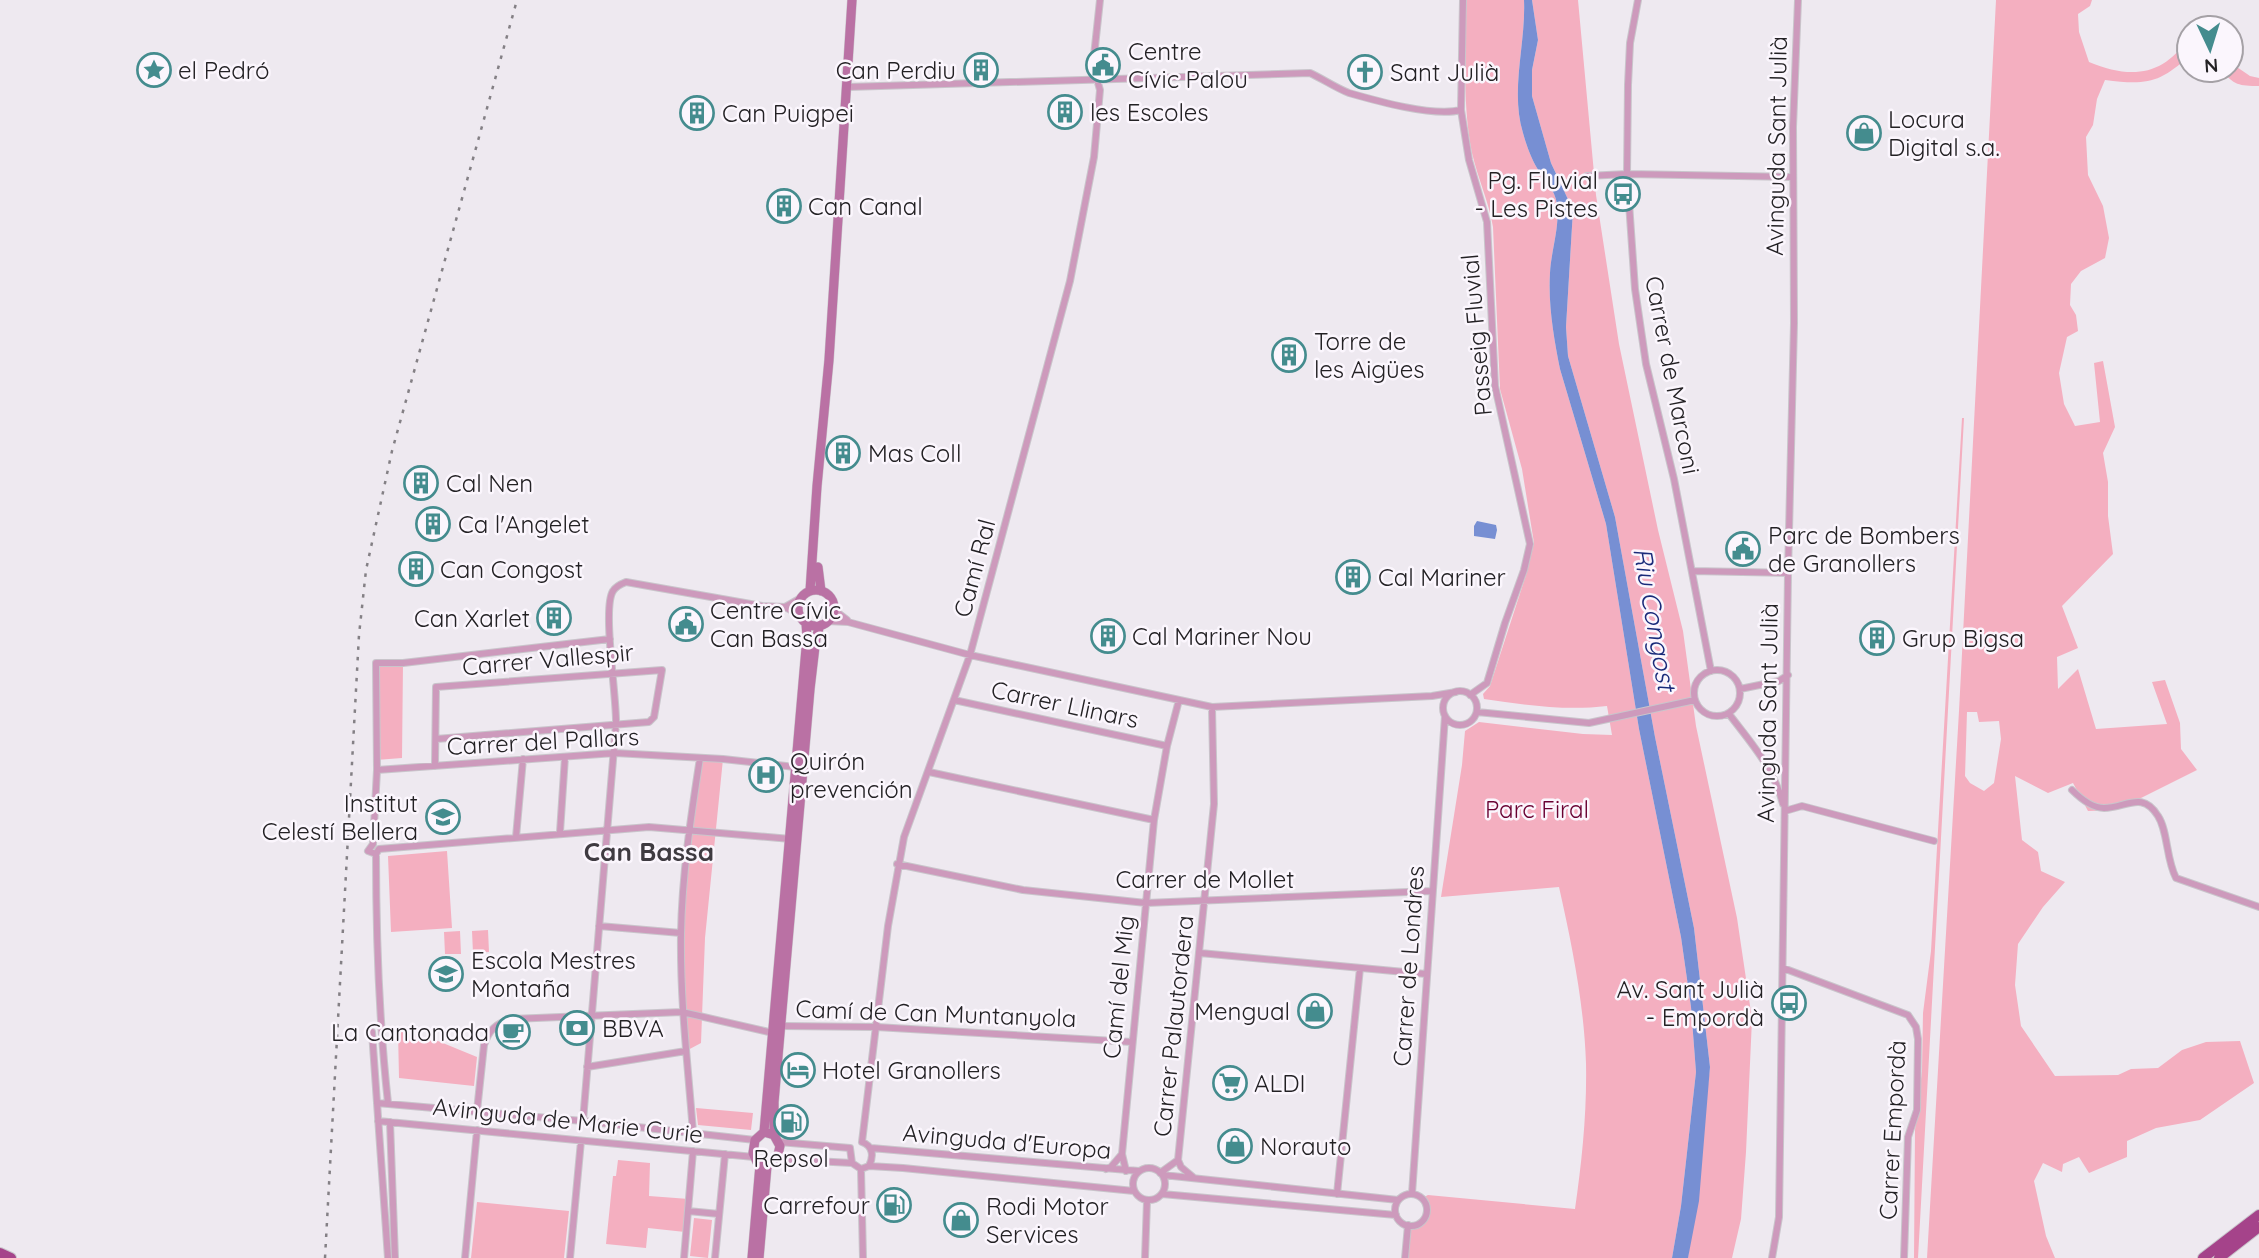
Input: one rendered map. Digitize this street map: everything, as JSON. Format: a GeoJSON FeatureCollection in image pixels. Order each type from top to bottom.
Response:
{"type":"FeatureCollection","features":[{"type":"Feature","properties":{"kind":"highway"},"geometry":{"type":"LineString","coordinates":[[2203,1258],[2259,1215]]}},
{"type":"Feature","properties":{"kind":"highway"},"geometry":{"type":"LineString","coordinates":[[2219,1258],[2259,1227]]}},
{"type":"Feature","properties":{"kind":"highway"},"geometry":{"type":"LineString","coordinates":[[2219,1258],[2259,1234]]}},
{"type":"Feature","properties":{"kind":"highway"},"geometry":{"type":"LineString","coordinates":[[0,1253],[11,1258]]}},
{"type":"Feature","properties":{"kind":"main road"},"geometry":{"type":"LineString","coordinates":[[821,591],[817,572],[821,464],[852,0]]}},
{"type":"Feature","properties":{"kind":"main road"},"geometry":{"type":"LineString","coordinates":[[810,591],[821,464]]}},
{"type":"Feature","properties":{"kind":"main road"},"geometry":{"type":"LineString","coordinates":[[760,1163],[777,1158],[772,1137],[777,1029],[795,766],[807,637],[806,623],[798,614],[799,599],[810,591],[821,591],[830,597],[834,610],[816,638],[777,1029]]}},
{"type":"Feature","properties":{"kind":"main road"},"geometry":{"type":"LineString","coordinates":[[806,623],[824,623]]}},
{"type":"Feature","properties":{"kind":"main road"},"geometry":{"type":"LineString","coordinates":[[759,1258],[760,1163],[755,1140],[772,1137]]}},
{"type":"Feature","properties":{"kind":"main road"},"geometry":{"type":"LineString","coordinates":[[752,1258],[760,1163]]}},
{"type":"Feature","properties":{"kind":"street","name":"Camí Ral"},"geometry":{"type":"LineString","coordinates":[[862,1142],[897,864],[904,837],[970,655],[1070,281],[1094,157],[1100,90],[1093,65],[1100,0]]}},
{"type":"Feature","properties":{"kind":"street","name":"Passeig Fluvial"},"geometry":{"type":"LineString","coordinates":[[1463,0],[1461,110],[1469,160],[1487,222],[1495,386],[1530,544],[1487,683],[1470,695]]}},
{"type":"Feature","properties":{"kind":"street","name":"Carrer de Marconi"},"geometry":{"type":"LineString","coordinates":[[1638,0],[1630,43],[1628,174],[1635,289],[1643,344],[1711,671]]}},
{"type":"Feature","properties":{"kind":"street","name":"Avinguda Sant Julià"},"geometry":{"type":"LineString","coordinates":[[1772,1258],[1779,1217],[1794,323],[1792,177],[1798,0]]}},
{"type":"Feature","properties":{"kind":"street"},"geometry":{"type":"LineString","coordinates":[[848,87],[1310,73],[1347,92],[1431,112],[1461,110]]}},
{"type":"Feature","properties":{"kind":"street"},"geometry":{"type":"LineString","coordinates":[[1587,176],[1628,174],[1792,177]]}},
{"type":"Feature","properties":{"kind":"street"},"geometry":{"type":"LineString","coordinates":[[1692,571],[1788,573]]}},
{"type":"Feature","properties":{"kind":"street"},"geometry":{"type":"LineString","coordinates":[[583,1121],[617,724],[609,600],[618,585],[626,582],[762,606],[785,607],[798,614]]}},
{"type":"Feature","properties":{"kind":"street"},"geometry":{"type":"LineString","coordinates":[[785,607],[799,599]]}},
{"type":"Feature","properties":{"kind":"street"},"geometry":{"type":"LineString","coordinates":[[834,610],[848,622]]}},
{"type":"Feature","properties":{"kind":"street"},"geometry":{"type":"LineString","coordinates":[[824,623],[848,622],[970,655],[1212,706],[1432,696],[1463,691],[1475,699],[1477,712],[1471,722],[1455,724],[1444,713],[1440,702],[1432,696]]}},
{"type":"Feature","properties":{"kind":"street"},"geometry":{"type":"LineString","coordinates":[[388,1103],[376,933],[376,663],[403,663],[610,639]]}},
{"type":"Feature","properties":{"kind":"street","name":"Carrer Vallespir"},"geometry":{"type":"LineString","coordinates":[[436,739],[436,687],[662,670],[654,717],[649,722],[617,724]]}},
{"type":"Feature","properties":{"kind":"street"},"geometry":{"type":"LineString","coordinates":[[1711,671],[1727,672],[1734,677],[1740,689],[1738,705],[1729,714],[1712,716],[1692,701],[1699,679],[1711,671]]}},
{"type":"Feature","properties":{"kind":"street"},"geometry":{"type":"LineString","coordinates":[[1740,689],[1779,681],[1788,676]]}},
{"type":"Feature","properties":{"kind":"street"},"geometry":{"type":"LineString","coordinates":[[1444,713],[1447,698],[1455,692]]}},
{"type":"Feature","properties":{"kind":"street","name":"Carrer Llinars"},"geometry":{"type":"LineString","coordinates":[[954,700],[1167,746]]}},
{"type":"Feature","properties":{"kind":"street","name":"Camí del Mig"},"geometry":{"type":"LineString","coordinates":[[1126,1171],[1122,1154],[1154,820],[1167,746],[1179,700]]}},
{"type":"Feature","properties":{"kind":"street"},"geometry":{"type":"LineString","coordinates":[[1477,712],[1578,723],[1600,721],[1692,701]]}},
{"type":"Feature","properties":{"kind":"street","name":"Carrer Palautordera"},"geometry":{"type":"LineString","coordinates":[[1162,1174],[1178,1160],[1214,804],[1212,706]]}},
{"type":"Feature","properties":{"kind":"street","name":"Carrer de Londres"},"geometry":{"type":"LineString","coordinates":[[1412,1194],[1445,741],[1444,713]]}},
{"type":"Feature","properties":{"kind":"street"},"geometry":{"type":"LineString","coordinates":[[1729,714],[1776,779],[1785,811],[1802,806],[1934,841]]}},
{"type":"Feature","properties":{"kind":"street"},"geometry":{"type":"LineString","coordinates":[[435,766],[436,739],[617,724]]}},
{"type":"Feature","properties":{"kind":"street","name":"Carrer de Londres"},"geometry":{"type":"LineString","coordinates":[[1445,741],[1455,724]]}},
{"type":"Feature","properties":{"kind":"street","name":"Carrer del Pallars"},"geometry":{"type":"LineString","coordinates":[[377,770],[615,753],[795,766]]}},
{"type":"Feature","properties":{"kind":"street"},"geometry":{"type":"LineString","coordinates":[[560,832],[565,757]]}},
{"type":"Feature","properties":{"kind":"street"},"geometry":{"type":"LineString","coordinates":[[693,1132],[682,1012],[681,933],[690,829],[700,758]]}},
{"type":"Feature","properties":{"kind":"street"},"geometry":{"type":"LineString","coordinates":[[516,837],[523,759]]}},
{"type":"Feature","properties":{"kind":"street"},"geometry":{"type":"LineString","coordinates":[[929,772],[1154,820]]}},
{"type":"Feature","properties":{"kind":"street"},"geometry":{"type":"LineString","coordinates":[[2072,790],[2082,800],[2103,808],[2130,802],[2148,805],[2159,816],[2169,866],[2176,878],[2259,907]]}},
{"type":"Feature","properties":{"kind":"street"},"geometry":{"type":"LineString","coordinates":[[368,851],[607,828],[690,829],[791,839]]}},
{"type":"Feature","properties":{"kind":"street","name":"Carrer de Mollet"},"geometry":{"type":"LineString","coordinates":[[897,864],[1023,890],[1146,903],[1433,891]]}},
{"type":"Feature","properties":{"kind":"street"},"geometry":{"type":"LineString","coordinates":[[599,926],[681,933]]}},
{"type":"Feature","properties":{"kind":"street"},"geometry":{"type":"LineString","coordinates":[[1200,953],[1426,974]]}},
{"type":"Feature","properties":{"kind":"street"},"geometry":{"type":"LineString","coordinates":[[1337,1194],[1360,968]]}},
{"type":"Feature","properties":{"kind":"street","name":"Carrer Empordà"},"geometry":{"type":"LineString","coordinates":[[1783,968],[1908,1015],[1916,1027],[1917,1110],[1908,1137],[1904,1258]]}},
{"type":"Feature","properties":{"kind":"street","name":"Camí de Can Muntanyola"},"geometry":{"type":"LineString","coordinates":[[477,1111],[484,1045],[492,1028],[512,1019],[682,1012],[777,1029],[876,1027],[1132,1042]]}},
{"type":"Feature","properties":{"kind":"street"},"geometry":{"type":"LineString","coordinates":[[372,1032],[388,1258]]}},
{"type":"Feature","properties":{"kind":"street"},"geometry":{"type":"LineString","coordinates":[[587,1067],[685,1052]]}},
{"type":"Feature","properties":{"kind":"street","name":"Avinguda de Marie Curie"},"geometry":{"type":"LineString","coordinates":[[377,1103],[583,1121],[755,1140]]}},
{"type":"Feature","properties":{"kind":"street","name":"Avinguda de Marie Curie"},"geometry":{"type":"LineString","coordinates":[[378,1121],[725,1154],[760,1163]]}},
{"type":"Feature","properties":{"kind":"street"},"geometry":{"type":"LineString","coordinates":[[390,1122],[395,1258]]}},
{"type":"Feature","properties":{"kind":"street"},"geometry":{"type":"LineString","coordinates":[[465,1258],[477,1130]]}},
{"type":"Feature","properties":{"kind":"street"},"geometry":{"type":"LineString","coordinates":[[772,1137],[850,1148]]}},
{"type":"Feature","properties":{"kind":"street"},"geometry":{"type":"LineString","coordinates":[[570,1258],[581,1141]]}},
{"type":"Feature","properties":{"kind":"street"},"geometry":{"type":"LineString","coordinates":[[850,1148],[855,1143],[862,1142],[871,1148],[869,1166],[861,1169]]}},
{"type":"Feature","properties":{"kind":"street"},"geometry":{"type":"LineString","coordinates":[[850,1148],[852,1163]]}},
{"type":"Feature","properties":{"kind":"street","name":"Avinguda d'Europa"},"geometry":{"type":"LineString","coordinates":[[871,1148],[1139,1171]]}},
{"type":"Feature","properties":{"kind":"street"},"geometry":{"type":"LineString","coordinates":[[684,1258],[693,1152]]}},
{"type":"Feature","properties":{"kind":"street"},"geometry":{"type":"LineString","coordinates":[[715,1258],[725,1154]]}},
{"type":"Feature","properties":{"kind":"street"},"geometry":{"type":"LineString","coordinates":[[1104,1169],[1111,1167],[1122,1154]]}},
{"type":"Feature","properties":{"kind":"street"},"geometry":{"type":"LineString","coordinates":[[777,1158],[852,1163],[861,1169]]}},
{"type":"Feature","properties":{"kind":"street"},"geometry":{"type":"LineString","coordinates":[[1178,1160],[1188,1174],[1198,1179]]}},
{"type":"Feature","properties":{"kind":"street","name":"Avinguda d'Europa"},"geometry":{"type":"LineString","coordinates":[[869,1166],[1134,1191]]}},
{"type":"Feature","properties":{"kind":"street"},"geometry":{"type":"LineString","coordinates":[[1162,1174],[1165,1186],[1158,1198],[1147,1200],[1137,1196],[1133,1178],[1139,1171],[1150,1168],[1162,1174],[1337,1194],[1398,1200],[1406,1194],[1417,1195],[1425,1202],[1426,1213],[1419,1223],[1408,1225],[1399,1220],[1396,1215],[1398,1200]]}},
{"type":"Feature","properties":{"kind":"street"},"geometry":{"type":"LineString","coordinates":[[861,1169],[863,1258]]}},
{"type":"Feature","properties":{"kind":"street"},"geometry":{"type":"LineString","coordinates":[[1162,1194],[1396,1215]]}},
{"type":"Feature","properties":{"kind":"street"},"geometry":{"type":"LineString","coordinates":[[1145,1258],[1147,1200]]}},
{"type":"Feature","properties":{"kind":"street"},"geometry":{"type":"LineString","coordinates":[[688,1211],[719,1214]]}},
{"type":"Feature","properties":{"kind":"street"},"geometry":{"type":"LineString","coordinates":[[1405,1258],[1408,1225]]}},
{"type":"Feature","properties":{"kind":"green space","name":"Parc Firal"},"geometry":{"type":"Polygon","coordinates":[[[1466,0],[1524,0],[1518,84],[1519,117],[1531,155],[1552,189],[1557,204],[1550,285],[1556,346],[1560,369],[1606,524],[1639,729],[1681,937],[1691,1007],[1696,1072],[1681,1206],[1672,1258],[1406,1258],[1408,1225],[1415,1225],[1423,1219],[1426,1208],[1422,1198],[1428,1195],[1575,1209],[1584,1136],[1586,1063],[1577,975],[1559,887],[1441,897],[1465,731],[1479,722],[1612,735],[1607,706],[1561,708],[1530,705],[1484,699],[1483,694],[1490,686],[1534,543],[1522,469],[1500,389],[1493,227],[1472,153],[1467,115],[1466,0]]]}},
{"type":"Feature","properties":{"kind":"green space"},"geometry":{"type":"Polygon","coordinates":[[[1532,0],[1578,0],[1596,195],[1619,344],[1658,530],[1683,631],[1696,726],[1737,918],[1752,1019],[1741,1219],[1732,1258],[1688,1258],[1710,1067],[1694,928],[1655,737],[1615,517],[1568,356],[1566,327],[1573,210],[1551,163],[1532,96],[1532,70],[1538,40],[1532,0]]]}},
{"type":"Feature","properties":{"kind":"green space"},"geometry":{"type":"Polygon","coordinates":[[[1996,0],[2092,0],[2090,6],[2078,14],[2079,32],[2089,62],[2118,71],[2145,71],[2157,67],[2175,54],[2175,67],[2160,77],[2141,82],[2105,80],[2097,99],[2093,125],[2086,137],[2088,175],[2103,206],[2109,238],[2105,258],[2081,271],[2071,284],[2070,305],[2076,315],[2078,331],[2067,337],[2059,373],[2064,404],[2075,426],[2100,422],[2094,363],[2103,361],[2115,427],[2103,453],[2108,482],[2108,516],[2113,554],[2062,606],[2078,648],[2057,657],[2058,689],[2078,669],[2096,729],[2167,724],[2152,682],[2165,680],[2180,723],[2181,749],[2197,770],[2117,810],[2088,811],[2073,783],[2048,793],[2015,776],[2022,840],[2038,852],[2041,871],[2065,882],[2043,907],[2018,944],[2015,985],[2021,1026],[2055,1076],[2118,1075],[2131,1069],[2158,1068],[2182,1050],[2206,1042],[2240,1041],[2254,1083],[2200,1120],[2156,1128],[2127,1141],[2127,1157],[2089,1173],[2079,1157],[2063,1164],[2062,1172],[2043,1163],[2034,1181],[2046,1236],[2055,1258],[1927,1258],[1996,0]],[[1967,712],[1965,776],[1970,783],[1984,791],[1994,783],[2001,739],[1999,721],[1979,722],[1977,712],[1967,712]]]}},
{"type":"Feature","properties":{"kind":"green space"},"geometry":{"type":"Polygon","coordinates":[[[2245,73],[2259,78],[2259,86],[2239,84],[2245,84],[2245,73]]]}},
{"type":"Feature","properties":{"kind":"green space"},"geometry":{"type":"Polygon","coordinates":[[[1962,418],[1918,1258],[1914,1258],[1915,1130],[1922,1071],[1923,1013],[1931,951],[1962,418]]]}},
{"type":"Feature","properties":{"kind":"green space"},"geometry":{"type":"Polygon","coordinates":[[[376,663],[403,663],[402,758],[376,760],[376,663]]]}},
{"type":"Feature","properties":{"kind":"green space"},"geometry":{"type":"Polygon","coordinates":[[[700,758],[723,759],[705,938],[701,1043],[686,1051],[681,933],[700,758]]]}},
{"type":"Feature","properties":{"kind":"green space"},"geometry":{"type":"Polygon","coordinates":[[[447,851],[452,928],[391,932],[388,856],[447,851]]]}},
{"type":"Feature","properties":{"kind":"green space"},"geometry":{"type":"Polygon","coordinates":[[[488,930],[489,952],[473,953],[472,931],[488,930]]]}},
{"type":"Feature","properties":{"kind":"green space"},"geometry":{"type":"Polygon","coordinates":[[[460,931],[461,954],[445,954],[444,932],[460,931]]]}},
{"type":"Feature","properties":{"kind":"green space"},"geometry":{"type":"Polygon","coordinates":[[[398,1031],[438,1041],[477,1057],[474,1086],[399,1078],[398,1031]]]}},
{"type":"Feature","properties":{"kind":"green space"},"geometry":{"type":"Polygon","coordinates":[[[696,1108],[753,1113],[751,1130],[698,1125],[696,1108]]]}},
{"type":"Feature","properties":{"kind":"green space"},"geometry":{"type":"Polygon","coordinates":[[[618,1160],[650,1163],[649,1196],[689,1199],[685,1232],[648,1228],[646,1248],[606,1244],[613,1176],[616,1176],[618,1160]]]}},
{"type":"Feature","properties":{"kind":"green space"},"geometry":{"type":"Polygon","coordinates":[[[477,1202],[569,1211],[564,1258],[471,1258],[477,1202]]]}},
{"type":"Feature","properties":{"kind":"green space"},"geometry":{"type":"Polygon","coordinates":[[[694,1218],[712,1220],[708,1258],[690,1256],[694,1218]]]}},
{"type":"Feature","properties":{"kind":"water"},"geometry":{"type":"Polygon","coordinates":[[[1524,0],[1532,0],[1538,40],[1532,70],[1532,96],[1551,163],[1573,210],[1566,327],[1568,356],[1615,517],[1655,737],[1694,928],[1710,1067],[1699,1201],[1688,1258],[1672,1258],[1681,1206],[1696,1072],[1691,1007],[1681,937],[1639,729],[1606,524],[1560,369],[1556,346],[1550,285],[1557,204],[1552,189],[1531,155],[1519,117],[1518,84],[1524,0]]]}},
{"type":"Feature","properties":{"kind":"water"},"geometry":{"type":"Polygon","coordinates":[[[1477,521],[1496,525],[1495,539],[1474,536],[1477,521]]]}},
{"type":"Feature","properties":{"kind":"railway"},"geometry":{"type":"LineString","coordinates":[[325,1258],[359,635],[366,570],[392,451],[517,0]]}},
{"type":"Feature","properties":{"kind":"place","name":"Centre Cívic Palou"},"geometry":{"type":"Point","coordinates":[1103,65]}},
{"type":"Feature","properties":{"kind":"place","name":"el Pedró"},"geometry":{"type":"Point","coordinates":[154,70]}},
{"type":"Feature","properties":{"kind":"place","name":"Can Perdiu"},"geometry":{"type":"Point","coordinates":[981,70]}},
{"type":"Feature","properties":{"kind":"place","name":"Sant Julià"},"geometry":{"type":"Point","coordinates":[1365,72]}},
{"type":"Feature","properties":{"kind":"place","name":"les Escoles"},"geometry":{"type":"Point","coordinates":[1065,112]}},
{"type":"Feature","properties":{"kind":"place","name":"Can Puigpei"},"geometry":{"type":"Point","coordinates":[697,113]}},
{"type":"Feature","properties":{"kind":"place","name":"Locura Digital s.a."},"geometry":{"type":"Point","coordinates":[1864,133]}},
{"type":"Feature","properties":{"kind":"place","name":"Pg. Fluvial - Les Pistes"},"geometry":{"type":"Point","coordinates":[1623,194]}},
{"type":"Feature","properties":{"kind":"place","name":"Can Canal"},"geometry":{"type":"Point","coordinates":[784,206]}},
{"type":"Feature","properties":{"kind":"place","name":"Torre de les Aigües"},"geometry":{"type":"Point","coordinates":[1289,355]}},
{"type":"Feature","properties":{"kind":"place","name":"Mas Coll"},"geometry":{"type":"Point","coordinates":[843,453]}},
{"type":"Feature","properties":{"kind":"place","name":"Cal Nen"},"geometry":{"type":"Point","coordinates":[421,483]}},
{"type":"Feature","properties":{"kind":"place","name":"Ca l'Angelet"},"geometry":{"type":"Point","coordinates":[433,524]}},
{"type":"Feature","properties":{"kind":"place","name":"Parc de Bombers de Granollers"},"geometry":{"type":"Point","coordinates":[1743,549]}},
{"type":"Feature","properties":{"kind":"place","name":"Can Congost"},"geometry":{"type":"Point","coordinates":[416,569]}},
{"type":"Feature","properties":{"kind":"place","name":"Cal Mariner"},"geometry":{"type":"Point","coordinates":[1353,577]}},
{"type":"Feature","properties":{"kind":"place","name":"Can Xarlet"},"geometry":{"type":"Point","coordinates":[554,618]}},
{"type":"Feature","properties":{"kind":"place","name":"Centre Cívic Can Bassa"},"geometry":{"type":"Point","coordinates":[686,624]}},
{"type":"Feature","properties":{"kind":"place","name":"Cal Mariner Nou"},"geometry":{"type":"Point","coordinates":[1108,636]}},
{"type":"Feature","properties":{"kind":"place","name":"Grup Bigsa"},"geometry":{"type":"Point","coordinates":[1877,638]}},
{"type":"Feature","properties":{"kind":"place","name":"Quirón prevención"},"geometry":{"type":"Point","coordinates":[766,775]}},
{"type":"Feature","properties":{"kind":"place","name":"Institut Celestí Bellera"},"geometry":{"type":"Point","coordinates":[443,817]}},
{"type":"Feature","properties":{"kind":"place","name":"Escola Mestres Montaña"},"geometry":{"type":"Point","coordinates":[446,974]}},
{"type":"Feature","properties":{"kind":"place","name":"Av. Sant Julià - Empordà"},"geometry":{"type":"Point","coordinates":[1789,1003]}},
{"type":"Feature","properties":{"kind":"place","name":"Mengual"},"geometry":{"type":"Point","coordinates":[1315,1011]}},
{"type":"Feature","properties":{"kind":"place","name":"BBVA"},"geometry":{"type":"Point","coordinates":[577,1028]}},
{"type":"Feature","properties":{"kind":"place","name":"La Cantonada"},"geometry":{"type":"Point","coordinates":[513,1032]}},
{"type":"Feature","properties":{"kind":"place","name":"Hotel Granollers"},"geometry":{"type":"Point","coordinates":[798,1070]}},
{"type":"Feature","properties":{"kind":"place","name":"ALDI"},"geometry":{"type":"Point","coordinates":[1230,1083]}},
{"type":"Feature","properties":{"kind":"place","name":"Repsol"},"geometry":{"type":"Point","coordinates":[791,1122]}},
{"type":"Feature","properties":{"kind":"place","name":"Norauto"},"geometry":{"type":"Point","coordinates":[1235,1146]}},
{"type":"Feature","properties":{"kind":"place","name":"Carrefour"},"geometry":{"type":"Point","coordinates":[894,1205]}},
{"type":"Feature","properties":{"kind":"place","name":"Rodi Motor Services"},"geometry":{"type":"Point","coordinates":[961,1220]}},
{"type":"Feature","properties":{"kind":"district","name":"Can Bassa"},"geometry":{"type":"Point","coordinates":[649,851]}},
{"type":"Feature","properties":{"kind":"water label","name":"Riu Congost"},"geometry":{"type":"Point","coordinates":[1655,619]}}]}
